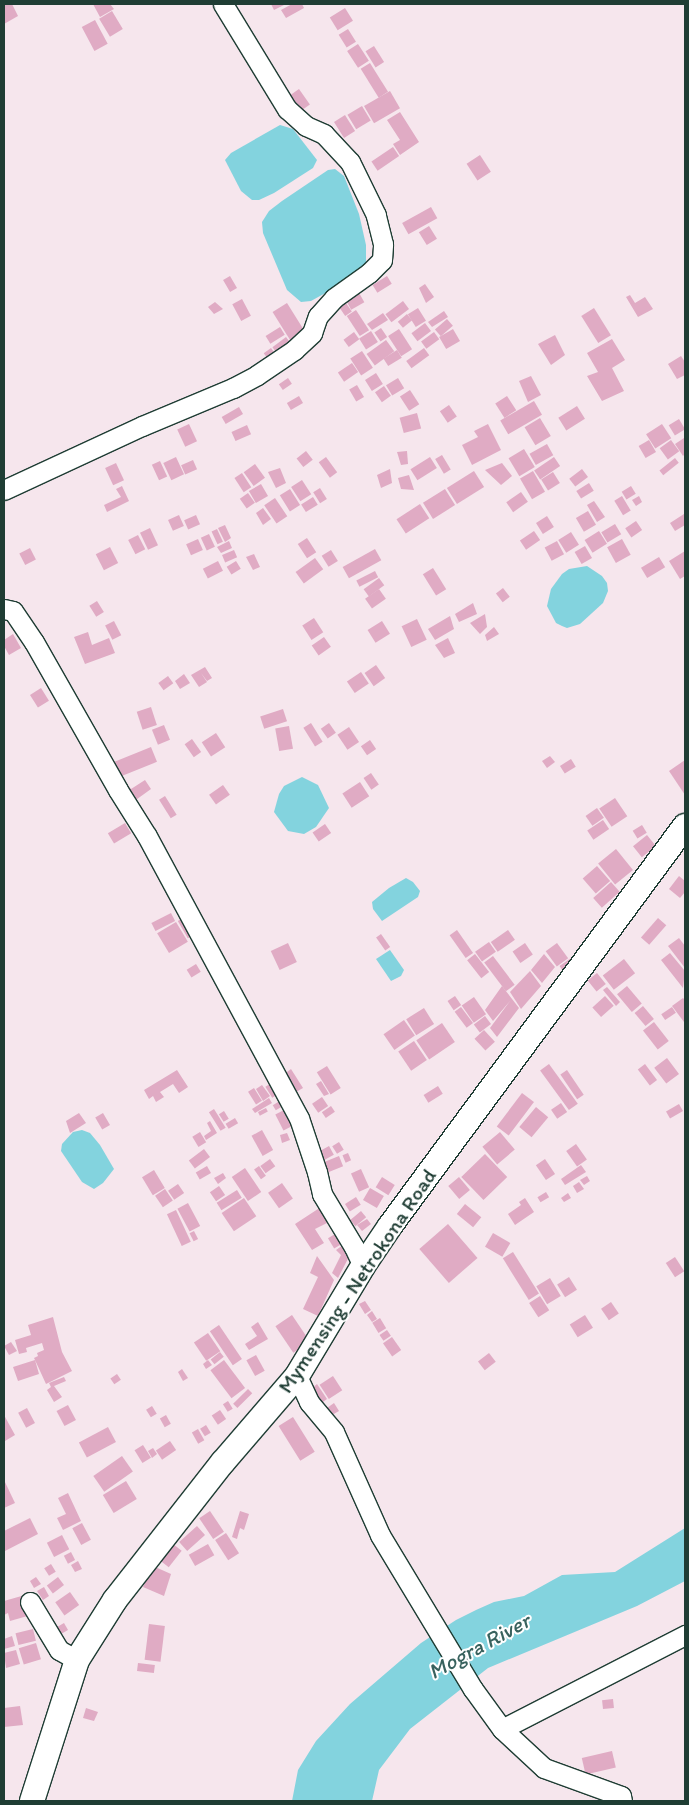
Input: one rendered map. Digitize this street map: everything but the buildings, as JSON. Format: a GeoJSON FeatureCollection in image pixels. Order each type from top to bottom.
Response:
{"type":"FeatureCollection","features":[{"type":"Feature","properties":{"kind":"main road","name":"Mymensing - Netrokona Road"},"geometry":{"type":"LineString","coordinates":[[32,1801],[77,1660],[115,1600],[223,1462],[297,1376],[363,1266],[685,826]]}},
{"type":"Feature","properties":{"kind":"street"},"geometry":{"type":"LineString","coordinates":[[4,490],[142,426],[233,388],[257,375],[294,350],[312,333],[318,316],[334,298],[368,273],[382,260],[384,244],[376,215],[350,162],[324,134],[306,126],[287,109],[223,4]]}},
{"type":"Feature","properties":{"kind":"street"},"geometry":{"type":"LineString","coordinates":[[4,609],[13,611],[34,642],[147,836],[299,1118],[317,1172],[322,1194],[354,1246],[363,1266]]}},
{"type":"Feature","properties":{"kind":"street"},"geometry":{"type":"LineString","coordinates":[[297,1376],[309,1402],[334,1432],[380,1535],[473,1689],[502,1729],[544,1768],[622,1796],[622,1801]]}},
{"type":"Feature","properties":{"kind":"street"},"geometry":{"type":"LineString","coordinates":[[30,1602],[59,1650],[77,1660]]}},
{"type":"Feature","properties":{"kind":"street"},"geometry":{"type":"LineString","coordinates":[[502,1729],[685,1635]]}},
{"type":"Feature","properties":{"kind":"water"},"geometry":{"type":"Polygon","coordinates":[[[280,125],[293,129],[317,160],[313,168],[274,193],[259,200],[252,200],[241,191],[225,160],[231,153],[280,125]]]}},
{"type":"Feature","properties":{"kind":"water"},"geometry":{"type":"Polygon","coordinates":[[[335,169],[344,176],[359,214],[366,245],[366,262],[361,270],[329,291],[311,301],[301,302],[287,290],[263,233],[262,222],[269,211],[282,201],[328,170],[335,169]]]}},
{"type":"Feature","properties":{"kind":"water"},"geometry":{"type":"Polygon","coordinates":[[[587,566],[602,576],[607,583],[608,591],[603,603],[580,624],[567,628],[556,623],[547,606],[551,589],[562,574],[569,569],[587,566]]]}},
{"type":"Feature","properties":{"kind":"water"},"geometry":{"type":"Polygon","coordinates":[[[302,777],[318,785],[329,808],[316,827],[304,834],[288,831],[274,812],[279,794],[284,786],[302,777]]]}},
{"type":"Feature","properties":{"kind":"water"},"geometry":{"type":"Polygon","coordinates":[[[406,878],[413,882],[420,891],[418,897],[382,921],[373,909],[372,902],[389,888],[406,878]]]}},
{"type":"Feature","properties":{"kind":"water"},"geometry":{"type":"Polygon","coordinates":[[[390,950],[404,970],[401,976],[391,981],[376,959],[390,950]]]}},
{"type":"Feature","properties":{"kind":"water"},"geometry":{"type":"Polygon","coordinates":[[[82,1130],[90,1133],[100,1145],[114,1169],[103,1183],[94,1189],[82,1182],[61,1151],[62,1144],[73,1132],[82,1130]]]}},
{"type":"Feature","properties":{"kind":"water","name":"Mogra River"},"geometry":{"type":"Polygon","coordinates":[[[685,1528],[685,1581],[637,1606],[488,1668],[410,1729],[379,1770],[372,1801],[292,1801],[298,1770],[316,1741],[350,1704],[421,1643],[456,1620],[476,1610],[494,1602],[524,1596],[562,1575],[615,1572],[685,1528]]]}}]}
